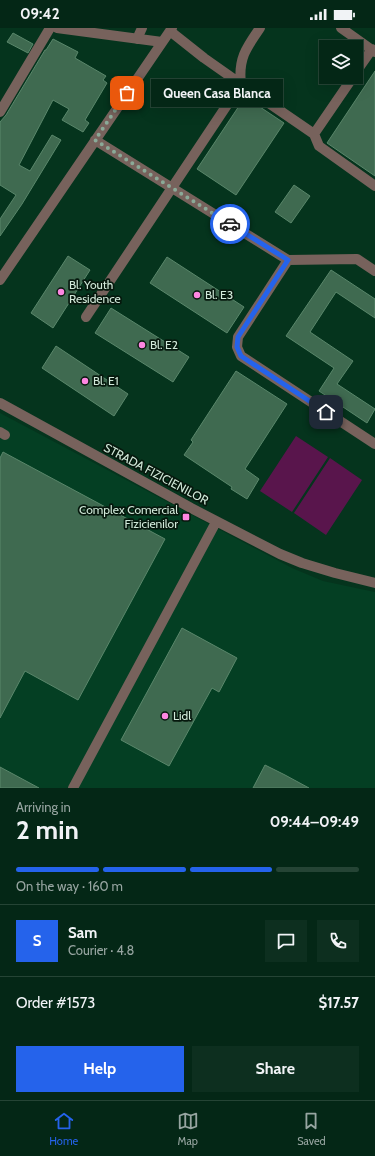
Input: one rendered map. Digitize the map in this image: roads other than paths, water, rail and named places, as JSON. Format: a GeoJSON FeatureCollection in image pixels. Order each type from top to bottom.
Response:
{"type":"FeatureCollection","features":[{"type":"Feature","properties":{"kind":"street"},"geometry":{"type":"LineString","coordinates":[[0,112],[50,28]]}},
{"type":"Feature","properties":{"kind":"street"},"geometry":{"type":"LineString","coordinates":[[56,28],[82,30],[162,42]]}},
{"type":"Feature","properties":{"kind":"street"},"geometry":{"type":"LineString","coordinates":[[137,39],[142,28]]}},
{"type":"Feature","properties":{"kind":"street"},"geometry":{"type":"LineString","coordinates":[[86,316],[241,84],[241,61],[249,44],[260,28]]}},
{"type":"Feature","properties":{"kind":"street"},"geometry":{"type":"LineString","coordinates":[[341,28],[373,51],[363,63]]}},
{"type":"Feature","properties":{"kind":"street"},"geometry":{"type":"LineString","coordinates":[[0,280],[171,29],[204,58],[314,134],[319,146],[375,186]]}},
{"type":"Feature","properties":{"kind":"street"},"geometry":{"type":"LineString","coordinates":[[314,134],[348,84]]}},
{"type":"Feature","properties":{"kind":"street"},"geometry":{"type":"LineString","coordinates":[[95,140],[288,260],[357,259],[375,271]]}},
{"type":"Feature","properties":{"kind":"street"},"geometry":{"type":"LineString","coordinates":[[288,260],[238,337],[237,347],[241,356],[375,444]]}},
{"type":"Feature","properties":{"kind":"street","name":"STRADA FIZICIENILOR"},"geometry":{"type":"LineString","coordinates":[[0,404],[216,522],[280,554],[302,563],[375,583]]}},
{"type":"Feature","properties":{"kind":"street"},"geometry":{"type":"LineString","coordinates":[[72,788],[216,522]]}},
{"type":"Feature","properties":{"kind":"street","name":"STRADA FIZICIENILOR"},"geometry":{"type":"LineString","coordinates":[[302,563],[312,572],[317,574],[362,586],[375,586]]}},
{"type":"Feature","properties":{"kind":"place","name":"Queen Casa Blanca"},"geometry":{"type":"Point","coordinates":[127,93]}},
{"type":"Feature","properties":{"kind":"place","name":"Bl. Youth Residence"},"geometry":{"type":"Point","coordinates":[61,292]}},
{"type":"Feature","properties":{"kind":"place","name":"Bl. E3"},"geometry":{"type":"Point","coordinates":[197,295]}},
{"type":"Feature","properties":{"kind":"place","name":"Bl. E2"},"geometry":{"type":"Point","coordinates":[142,345]}},
{"type":"Feature","properties":{"kind":"place","name":"Bl. E1"},"geometry":{"type":"Point","coordinates":[85,381]}},
{"type":"Feature","properties":{"kind":"place","name":"Complex Comercial Fizicienilor"},"geometry":{"type":"Point","coordinates":[186,517]}},
{"type":"Feature","properties":{"kind":"place","name":"Lidl"},"geometry":{"type":"Point","coordinates":[165,716]}}]}
